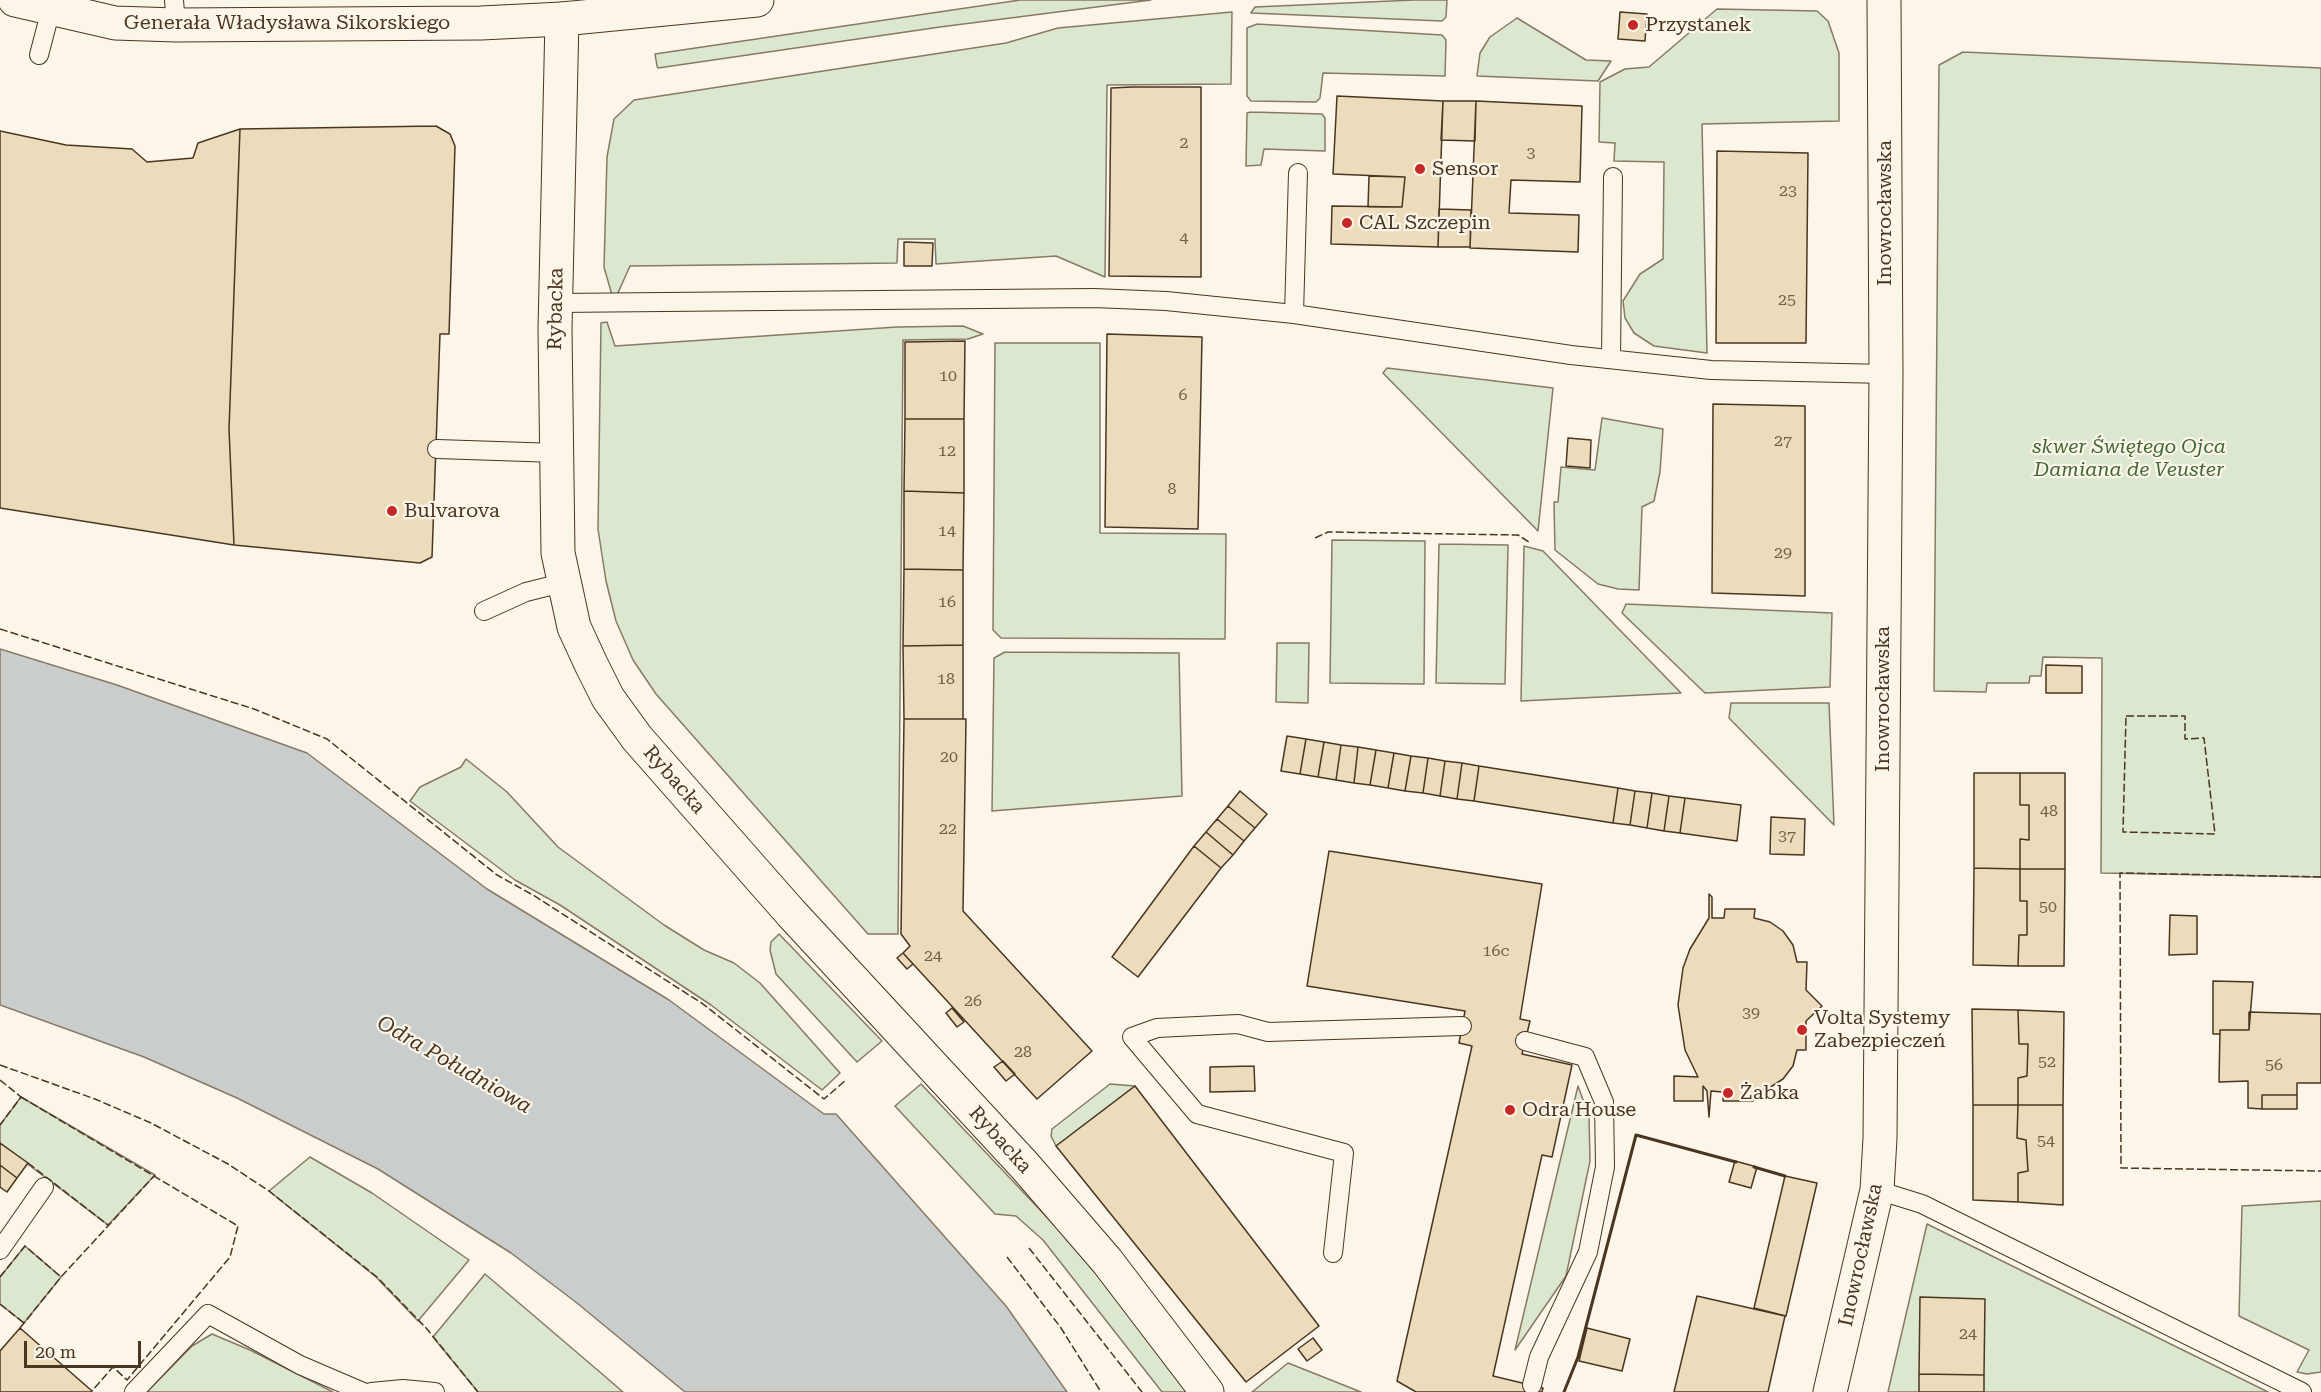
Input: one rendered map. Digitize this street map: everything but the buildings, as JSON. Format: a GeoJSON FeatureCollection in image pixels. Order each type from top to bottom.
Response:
{"type":"FeatureCollection","features":[{"type":"Feature","properties":{"kind":"street","name":"Generała Władysława Sikorskiego"},"geometry":{"type":"LineString","coordinates":[[15,0],[115,23],[175,13],[444,24],[561,9],[757,0]]}},
{"type":"Feature","properties":{"kind":"street","name":"Inowrocławska"},"geometry":{"type":"LineString","coordinates":[[1830,1392],[1877,1190],[1886,374],[1884,0]]}},
{"type":"Feature","properties":{"kind":"street","name":"Rybacka"},"geometry":{"type":"LineString","coordinates":[[561,9],[556,303],[558,553],[562,583],[574,627],[591,664],[608,698],[637,738],[791,913],[1025,1166],[1107,1261],[1207,1392]]}},
{"type":"Feature","properties":{"kind":"lane"},"geometry":{"type":"LineString","coordinates":[[39,55],[51,9]]}},
{"type":"Feature","properties":{"kind":"lane"},"geometry":{"type":"LineString","coordinates":[[1294,314],[1298,173]]}},
{"type":"Feature","properties":{"kind":"lane"},"geometry":{"type":"LineString","coordinates":[[1611,360],[1613,177]]}},
{"type":"Feature","properties":{"kind":"lane"},"geometry":{"type":"LineString","coordinates":[[556,303],[1094,298],[1166,301],[1294,314],[1611,360],[1711,370],[1886,374]]}},
{"type":"Feature","properties":{"kind":"lane"},"geometry":{"type":"LineString","coordinates":[[437,449],[557,453]]}},
{"type":"Feature","properties":{"kind":"lane"},"geometry":{"type":"LineString","coordinates":[[484,611],[507,600],[562,583]]}},
{"type":"Feature","properties":{"kind":"lane"},"geometry":{"type":"LineString","coordinates":[[1334,1253],[1344,1153],[1197,1114],[1131,1037],[1157,1028],[1238,1024],[1268,1032],[1462,1026]]}},
{"type":"Feature","properties":{"kind":"lane"},"geometry":{"type":"LineString","coordinates":[[1526,1041],[1585,1057],[1604,1102],[1605,1167],[1588,1252],[1539,1357],[1532,1385]]}},
{"type":"Feature","properties":{"kind":"lane"},"geometry":{"type":"LineString","coordinates":[[0,1250],[44,1187]]}},
{"type":"Feature","properties":{"kind":"lane"},"geometry":{"type":"LineString","coordinates":[[1877,1190],[1922,1204],[1941,1213],[2302,1392]]}},
{"type":"Feature","properties":{"kind":"lane"},"geometry":{"type":"LineString","coordinates":[[134,1392],[208,1314],[300,1365],[363,1392]]}},
{"type":"Feature","properties":{"kind":"lane"},"geometry":{"type":"LineString","coordinates":[[371,1392],[403,1389],[435,1392]]}},
{"type":"Feature","properties":{"kind":"green space"},"geometry":{"type":"Polygon","coordinates":[[[1020,0],[1151,0],[940,27],[658,68],[655,54],[1020,0]]]}},
{"type":"Feature","properties":{"kind":"green space"},"geometry":{"type":"Polygon","coordinates":[[[1447,0],[1446,17],[1442,21],[1251,13],[1255,7],[1447,0]]]}},
{"type":"Feature","properties":{"kind":"green space"},"geometry":{"type":"Polygon","coordinates":[[[1717,9],[1817,11],[1828,21],[1839,53],[1839,121],[1702,124],[1707,353],[1654,346],[1634,333],[1625,318],[1623,301],[1640,274],[1663,259],[1664,162],[1614,161],[1615,143],[1599,142],[1600,82],[1625,69],[1649,67],[1717,9]]]}},
{"type":"Feature","properties":{"kind":"green space"},"geometry":{"type":"Polygon","coordinates":[[[1232,12],[1231,84],[1107,85],[1105,277],[1056,256],[936,264],[935,239],[898,239],[897,263],[630,266],[617,295],[612,295],[604,267],[607,157],[614,119],[634,100],[1006,43],[1058,28],[1232,12]]]}},
{"type":"Feature","properties":{"kind":"green space"},"geometry":{"type":"Polygon","coordinates":[[[1517,18],[1586,60],[1611,61],[1598,81],[1477,76],[1480,53],[1490,37],[1517,18]]]}},
{"type":"Feature","properties":{"kind":"green space"},"geometry":{"type":"Polygon","coordinates":[[[1257,24],[1442,35],[1446,40],[1445,76],[1323,73],[1320,98],[1316,102],[1251,101],[1247,96],[1247,28],[1257,24]]]}},
{"type":"Feature","properties":{"kind":"green space","name":"skwer Świętego Ojca Damiana de Veuster"},"geometry":{"type":"Polygon","coordinates":[[[1963,52],[2321,68],[2321,877],[2101,873],[2102,658],[2043,657],[2041,676],[2030,676],[2029,683],[1987,683],[1986,692],[1934,691],[1939,65],[1963,52]]]}},
{"type":"Feature","properties":{"kind":"green space"},"geometry":{"type":"Polygon","coordinates":[[[1247,113],[1322,114],[1325,118],[1325,151],[1264,149],[1261,165],[1246,166],[1247,113]]]}},
{"type":"Feature","properties":{"kind":"green space"},"geometry":{"type":"Polygon","coordinates":[[[607,322],[615,346],[897,327],[963,326],[983,334],[968,339],[903,340],[898,934],[868,934],[656,694],[633,660],[616,621],[606,581],[598,529],[601,323],[607,322]]]}},
{"type":"Feature","properties":{"kind":"green space"},"geometry":{"type":"Polygon","coordinates":[[[995,343],[1100,343],[1100,533],[1226,534],[1225,639],[1001,638],[993,630],[995,343]]]}},
{"type":"Feature","properties":{"kind":"green space"},"geometry":{"type":"Polygon","coordinates":[[[1387,368],[1553,388],[1538,531],[1383,373],[1387,368]]]}},
{"type":"Feature","properties":{"kind":"green space"},"geometry":{"type":"Polygon","coordinates":[[[1602,418],[1663,429],[1660,472],[1654,501],[1642,507],[1639,590],[1618,589],[1598,584],[1555,550],[1554,502],[1558,502],[1561,467],[1595,470],[1602,418]]]}},
{"type":"Feature","properties":{"kind":"green space"},"geometry":{"type":"Polygon","coordinates":[[[1332,540],[1425,541],[1424,684],[1330,683],[1332,540]]]}},
{"type":"Feature","properties":{"kind":"green space"},"geometry":{"type":"Polygon","coordinates":[[[1439,544],[1508,545],[1505,684],[1436,683],[1439,544]]]}},
{"type":"Feature","properties":{"kind":"green space"},"geometry":{"type":"Polygon","coordinates":[[[1524,546],[1543,551],[1681,693],[1521,701],[1524,546]]]}},
{"type":"Feature","properties":{"kind":"green space"},"geometry":{"type":"Polygon","coordinates":[[[1626,604],[1832,613],[1830,687],[1705,693],[1622,613],[1626,604]]]}},
{"type":"Feature","properties":{"kind":"green space"},"geometry":{"type":"Polygon","coordinates":[[[1277,643],[1309,643],[1308,703],[1276,702],[1277,643]]]}},
{"type":"Feature","properties":{"kind":"green space"},"geometry":{"type":"Polygon","coordinates":[[[1005,652],[1179,653],[1182,796],[992,811],[994,658],[1005,652]]]}},
{"type":"Feature","properties":{"kind":"green space"},"geometry":{"type":"Polygon","coordinates":[[[1731,703],[1829,703],[1834,825],[1729,718],[1731,703]]]}},
{"type":"Feature","properties":{"kind":"green space"},"geometry":{"type":"Polygon","coordinates":[[[466,759],[507,792],[558,847],[664,925],[704,950],[734,963],[760,983],[840,1073],[822,1090],[711,1005],[560,905],[515,880],[410,801],[420,787],[461,767],[466,759]]]}},
{"type":"Feature","properties":{"kind":"green space"},"geometry":{"type":"Polygon","coordinates":[[[779,934],[882,1041],[857,1062],[776,974],[770,950],[771,942],[779,934]]]}},
{"type":"Feature","properties":{"kind":"green space"},"geometry":{"type":"Polygon","coordinates":[[[921,1084],[1076,1248],[1188,1392],[1162,1392],[1043,1240],[1016,1216],[995,1214],[895,1106],[921,1084]]]}},
{"type":"Feature","properties":{"kind":"green space"},"geometry":{"type":"Polygon","coordinates":[[[1110,1084],[1135,1086],[1056,1146],[1051,1136],[1052,1129],[1110,1084]]]}},
{"type":"Feature","properties":{"kind":"green space"},"geometry":{"type":"Polygon","coordinates":[[[1578,1086],[1589,1116],[1590,1161],[1566,1276],[1515,1350],[1578,1086]]]}},
{"type":"Feature","properties":{"kind":"green space"},"geometry":{"type":"Polygon","coordinates":[[[21,1097],[155,1175],[108,1225],[0,1143],[0,1125],[21,1097]]]}},
{"type":"Feature","properties":{"kind":"green space"},"geometry":{"type":"Polygon","coordinates":[[[310,1157],[372,1193],[469,1260],[418,1321],[376,1277],[269,1191],[310,1157]]]}},
{"type":"Feature","properties":{"kind":"green space"},"geometry":{"type":"Polygon","coordinates":[[[2321,1201],[2321,1372],[2307,1374],[2297,1372],[2309,1350],[2239,1316],[2242,1206],[2321,1201]]]}},
{"type":"Feature","properties":{"kind":"green space"},"geometry":{"type":"Polygon","coordinates":[[[1927,1224],[2268,1392],[1888,1392],[1927,1224]]]}},
{"type":"Feature","properties":{"kind":"green space"},"geometry":{"type":"Polygon","coordinates":[[[25,1246],[61,1277],[24,1323],[0,1304],[0,1277],[25,1246]]]}},
{"type":"Feature","properties":{"kind":"green space"},"geometry":{"type":"Polygon","coordinates":[[[485,1274],[623,1392],[478,1392],[433,1337],[485,1274]]]}},
{"type":"Feature","properties":{"kind":"green space"},"geometry":{"type":"Polygon","coordinates":[[[212,1334],[250,1350],[333,1392],[147,1392],[192,1346],[212,1334]]]}},
{"type":"Feature","properties":{"kind":"green space"},"geometry":{"type":"Polygon","coordinates":[[[1288,1363],[1361,1392],[1252,1392],[1288,1363]]]}},
{"type":"Feature","properties":{"kind":"water","name":"Odra Południowa"},"geometry":{"type":"Polygon","coordinates":[[[0,649],[117,685],[307,753],[487,889],[669,1000],[824,1114],[836,1114],[1006,1306],[1067,1392],[685,1392],[577,1303],[511,1253],[378,1169],[237,1098],[144,1057],[0,1005],[0,649]]]}},
{"type":"Feature","properties":{"kind":"fence"},"geometry":{"type":"LineString","coordinates":[[1315,538],[1328,532],[1518,535],[1529,542]]}},
{"type":"Feature","properties":{"kind":"fence"},"geometry":{"type":"LineString","coordinates":[[0,629],[254,709],[327,739],[497,875],[533,895],[703,1004],[824,1099],[846,1080]]}},
{"type":"Feature","properties":{"kind":"fence"},"geometry":{"type":"LineString","coordinates":[[2126,716],[2185,716],[2185,739],[2204,738],[2215,834],[2123,832],[2126,716]]}},
{"type":"Feature","properties":{"kind":"fence"},"geometry":{"type":"LineString","coordinates":[[2321,877],[2120,873],[2121,1168],[2321,1171]]}},
{"type":"Feature","properties":{"kind":"fence"},"geometry":{"type":"LineString","coordinates":[[0,1065],[95,1099],[151,1123],[228,1164],[269,1191],[377,1277],[427,1329],[478,1392]]}},
{"type":"Feature","properties":{"kind":"fence"},"geometry":{"type":"LineString","coordinates":[[0,1080],[21,1097],[0,1125]]}},
{"type":"Feature","properties":{"kind":"fence"},"geometry":{"type":"LineString","coordinates":[[21,1097],[238,1226],[230,1257],[127,1380],[113,1367],[92,1391]]}},
{"type":"Feature","properties":{"kind":"fence"},"geometry":{"type":"LineString","coordinates":[[28,1163],[108,1225]]}},
{"type":"Feature","properties":{"kind":"fence"},"geometry":{"type":"LineString","coordinates":[[20,1328],[61,1277],[155,1175]]}},
{"type":"Feature","properties":{"kind":"fence"},"geometry":{"type":"LineString","coordinates":[[0,1277],[25,1246],[61,1277]]}},
{"type":"Feature","properties":{"kind":"fence"},"geometry":{"type":"LineString","coordinates":[[1029,1248],[1142,1392]]}},
{"type":"Feature","properties":{"kind":"fence"},"geometry":{"type":"LineString","coordinates":[[1007,1257],[1061,1328],[1101,1392]]}},
{"type":"Feature","properties":{"kind":"fence"},"geometry":{"type":"LineString","coordinates":[[0,1304],[24,1323]]}},
{"type":"Feature","properties":{"kind":"wall"},"geometry":{"type":"LineString","coordinates":[[1564,1392],[1578,1357],[1636,1135],[1736,1162]]}},
{"type":"Feature","properties":{"kind":"wall"},"geometry":{"type":"LineString","coordinates":[[1754,1167],[1785,1176]]}},
{"type":"Feature","properties":{"kind":"place","name":"Przystanek"},"geometry":{"type":"Point","coordinates":[1633,25]}},
{"type":"Feature","properties":{"kind":"place","name":"Sensor"},"geometry":{"type":"Point","coordinates":[1420,169]}},
{"type":"Feature","properties":{"kind":"place","name":"CAL Szczepin"},"geometry":{"type":"Point","coordinates":[1347,223]}},
{"type":"Feature","properties":{"kind":"place","name":"Bulvarova"},"geometry":{"type":"Point","coordinates":[392,511]}},
{"type":"Feature","properties":{"kind":"place","name":"Volta Systemy Zabezpieczeń"},"geometry":{"type":"Point","coordinates":[1802,1030]}},
{"type":"Feature","properties":{"kind":"place","name":"Żabka"},"geometry":{"type":"Point","coordinates":[1728,1093]}},
{"type":"Feature","properties":{"kind":"place","name":"Odra House"},"geometry":{"type":"Point","coordinates":[1510,1110]}}]}
